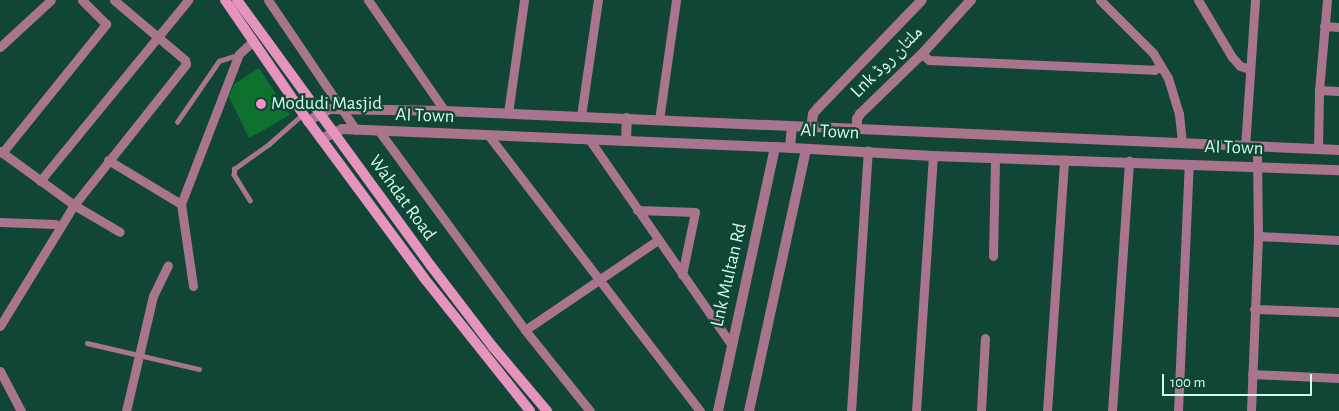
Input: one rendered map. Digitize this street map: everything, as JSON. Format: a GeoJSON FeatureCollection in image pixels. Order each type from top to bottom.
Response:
{"type":"FeatureCollection","features":[{"type":"Feature","properties":{"kind":"main road","name":"Wahdat Road"},"geometry":{"type":"LineString","coordinates":[[225,0],[305,118],[458,323],[530,411]]}},
{"type":"Feature","properties":{"kind":"main road","name":"Wahdat Road"},"geometry":{"type":"LineString","coordinates":[[237,0],[436,274],[547,411]]}},
{"type":"Feature","properties":{"kind":"street"},"geometry":{"type":"LineString","coordinates":[[0,47],[51,0]]}},
{"type":"Feature","properties":{"kind":"street"},"geometry":{"type":"LineString","coordinates":[[82,0],[106,24],[1,152],[74,205],[120,232]]}},
{"type":"Feature","properties":{"kind":"street"},"geometry":{"type":"LineString","coordinates":[[0,326],[59,226],[108,160],[186,64],[185,60],[114,0]]}},
{"type":"Feature","properties":{"kind":"street"},"geometry":{"type":"LineString","coordinates":[[40,181],[188,0]]}},
{"type":"Feature","properties":{"kind":"street"},"geometry":{"type":"LineString","coordinates":[[268,0],[356,130]]}},
{"type":"Feature","properties":{"kind":"street"},"geometry":{"type":"LineString","coordinates":[[368,0],[445,111]]}},
{"type":"Feature","properties":{"kind":"street"},"geometry":{"type":"LineString","coordinates":[[508,113],[524,0]]}},
{"type":"Feature","properties":{"kind":"street"},"geometry":{"type":"LineString","coordinates":[[581,116],[598,0]]}},
{"type":"Feature","properties":{"kind":"street"},"geometry":{"type":"LineString","coordinates":[[659,120],[676,0]]}},
{"type":"Feature","properties":{"kind":"street"},"geometry":{"type":"LineString","coordinates":[[811,127],[813,114],[817,109],[922,0]]}},
{"type":"Feature","properties":{"kind":"street","name":"Lnk ملتان روڈ"},"geometry":{"type":"LineString","coordinates":[[857,130],[857,119],[860,114],[922,54],[971,0]]}},
{"type":"Feature","properties":{"kind":"street"},"geometry":{"type":"LineString","coordinates":[[1100,0],[1153,53],[1161,66],[1174,91],[1182,142]]}},
{"type":"Feature","properties":{"kind":"street"},"geometry":{"type":"LineString","coordinates":[[1198,0],[1232,57],[1240,66],[1250,69]]}},
{"type":"Feature","properties":{"kind":"street"},"geometry":{"type":"LineString","coordinates":[[1245,147],[1255,0]]}},
{"type":"Feature","properties":{"kind":"street"},"geometry":{"type":"LineString","coordinates":[[1318,150],[1319,90],[1327,0]]}},
{"type":"Feature","properties":{"kind":"street"},"geometry":{"type":"LineString","coordinates":[[1324,26],[1339,26]]}},
{"type":"Feature","properties":{"kind":"street"},"geometry":{"type":"LineString","coordinates":[[193,286],[181,204],[239,54],[253,41]]}},
{"type":"Feature","properties":{"kind":"street"},"geometry":{"type":"LineString","coordinates":[[922,54],[929,60],[939,61],[1154,70],[1161,66]]}},
{"type":"Feature","properties":{"kind":"street"},"geometry":{"type":"LineString","coordinates":[[1319,90],[1339,90]]}},
{"type":"Feature","properties":{"kind":"street"},"geometry":{"type":"LineString","coordinates":[[305,118],[330,109],[445,111],[857,130],[1182,142],[1258,148],[1339,150]]}},
{"type":"Feature","properties":{"kind":"street"},"geometry":{"type":"LineString","coordinates":[[626,141],[627,118]]}},
{"type":"Feature","properties":{"kind":"street"},"geometry":{"type":"LineString","coordinates":[[790,148],[792,126]]}},
{"type":"Feature","properties":{"kind":"street","name":"AI Town"},"geometry":{"type":"LineString","coordinates":[[321,139],[339,129],[775,147],[933,156],[1129,161],[1339,170]]}},
{"type":"Feature","properties":{"kind":"street"},"geometry":{"type":"LineString","coordinates":[[379,131],[525,330],[590,411]]}},
{"type":"Feature","properties":{"kind":"street"},"geometry":{"type":"LineString","coordinates":[[489,136],[700,411]]}},
{"type":"Feature","properties":{"kind":"street"},"geometry":{"type":"LineString","coordinates":[[589,140],[731,344]]}},
{"type":"Feature","properties":{"kind":"street","name":"Lnk Multan Rd"},"geometry":{"type":"LineString","coordinates":[[718,411],[775,147]]}},
{"type":"Feature","properties":{"kind":"street"},"geometry":{"type":"LineString","coordinates":[[1251,411],[1258,236],[1258,148]]}},
{"type":"Feature","properties":{"kind":"street"},"geometry":{"type":"LineString","coordinates":[[749,411],[806,149]]}},
{"type":"Feature","properties":{"kind":"street"},"geometry":{"type":"LineString","coordinates":[[852,411],[868,152]]}},
{"type":"Feature","properties":{"kind":"street"},"geometry":{"type":"LineString","coordinates":[[916,411],[933,156]]}},
{"type":"Feature","properties":{"kind":"street"},"geometry":{"type":"LineString","coordinates":[[993,256],[995,158]]}},
{"type":"Feature","properties":{"kind":"street"},"geometry":{"type":"LineString","coordinates":[[108,160],[181,204]]}},
{"type":"Feature","properties":{"kind":"street"},"geometry":{"type":"LineString","coordinates":[[1048,411],[1064,160]]}},
{"type":"Feature","properties":{"kind":"street"},"geometry":{"type":"LineString","coordinates":[[1112,411],[1129,161]]}},
{"type":"Feature","properties":{"kind":"street"},"geometry":{"type":"LineString","coordinates":[[1178,411],[1189,164]]}},
{"type":"Feature","properties":{"kind":"street"},"geometry":{"type":"LineString","coordinates":[[637,210],[695,212],[682,275]]}},
{"type":"Feature","properties":{"kind":"street"},"geometry":{"type":"LineString","coordinates":[[0,222],[55,224],[59,226]]}},
{"type":"Feature","properties":{"kind":"street"},"geometry":{"type":"LineString","coordinates":[[1258,236],[1339,240]]}},
{"type":"Feature","properties":{"kind":"street"},"geometry":{"type":"LineString","coordinates":[[525,330],[658,240]]}},
{"type":"Feature","properties":{"kind":"street"},"geometry":{"type":"LineString","coordinates":[[126,411],[153,296],[168,265]]}},
{"type":"Feature","properties":{"kind":"street"},"geometry":{"type":"LineString","coordinates":[[1254,309],[1339,312]]}},
{"type":"Feature","properties":{"kind":"street"},"geometry":{"type":"LineString","coordinates":[[981,411],[985,338]]}},
{"type":"Feature","properties":{"kind":"street"},"geometry":{"type":"LineString","coordinates":[[0,371],[21,411]]}},
{"type":"Feature","properties":{"kind":"street"},"geometry":{"type":"LineString","coordinates":[[1252,374],[1339,378]]}},
{"type":"Feature","properties":{"kind":"lane"},"geometry":{"type":"LineString","coordinates":[[177,122],[219,61],[239,54]]}},
{"type":"Feature","properties":{"kind":"lane"},"geometry":{"type":"LineString","coordinates":[[250,201],[234,175],[234,169],[305,118]]}},
{"type":"Feature","properties":{"kind":"lane"},"geometry":{"type":"LineString","coordinates":[[88,344],[199,370]]}},
{"type":"Feature","properties":{"kind":"building"},"geometry":{"type":"Polygon","coordinates":[[[259,68],[290,115],[249,138],[229,97],[234,84],[259,68]]]}},
{"type":"Feature","properties":{"kind":"place","name":"Modudi Masjid"},"geometry":{"type":"Point","coordinates":[261,104]}}]}
